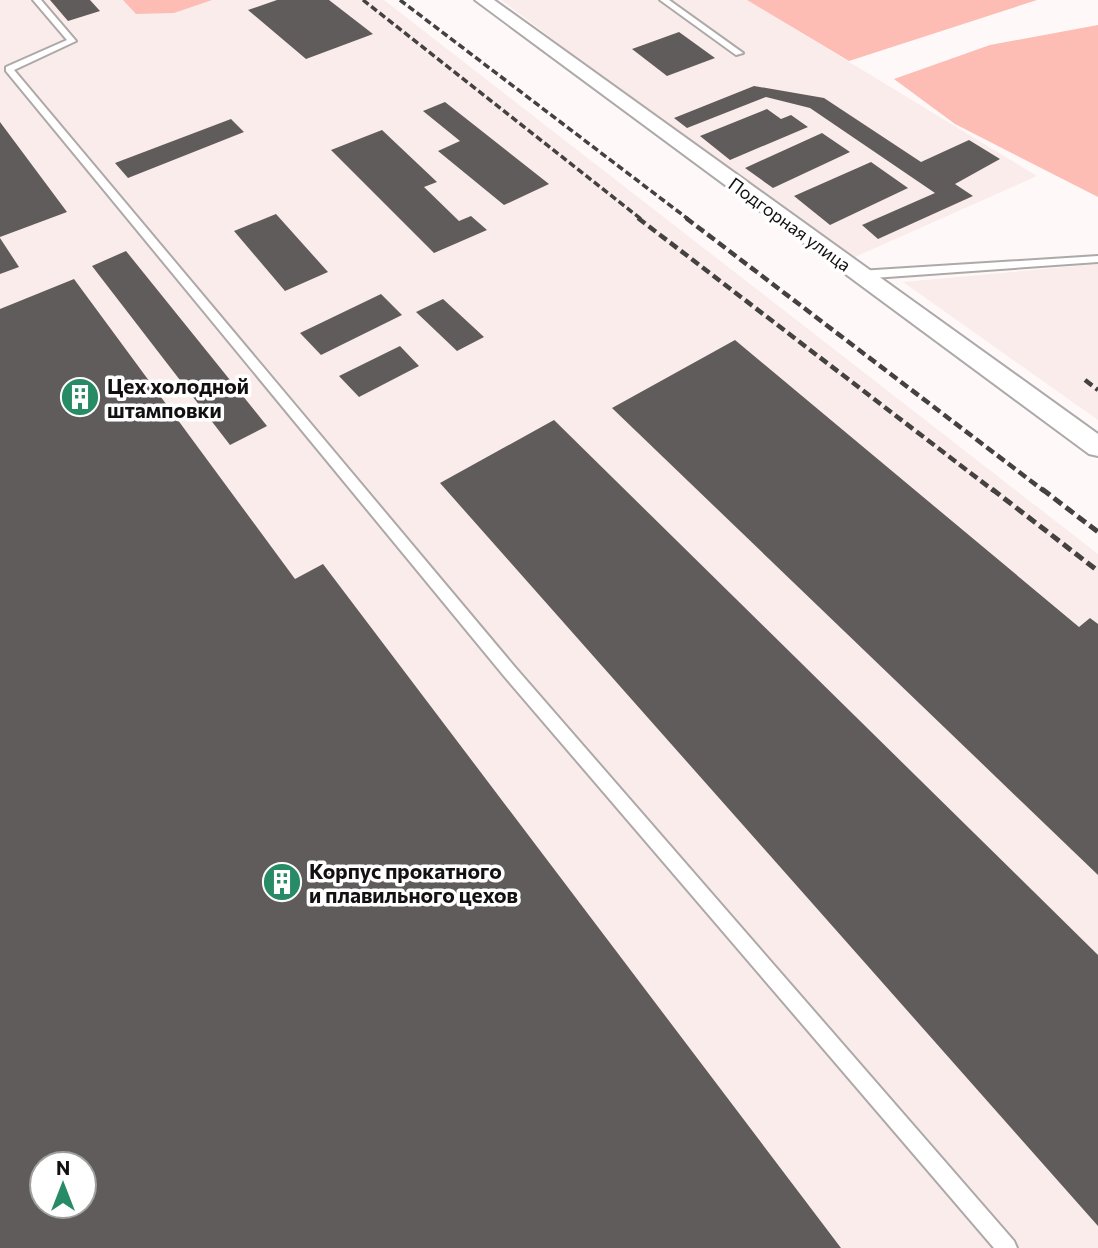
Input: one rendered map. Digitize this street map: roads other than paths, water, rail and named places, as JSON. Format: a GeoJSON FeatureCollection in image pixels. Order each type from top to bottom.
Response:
{"type":"FeatureCollection","features":[{"type":"Feature","properties":{"kind":"street","name":"Подгорная улица"},"geometry":{"type":"LineString","coordinates":[[484,0],[1098,447]]}},
{"type":"Feature","properties":{"kind":"lane"},"geometry":{"type":"LineString","coordinates":[[37,0],[72,41],[9,69],[509,671],[1007,1248]]}},
{"type":"Feature","properties":{"kind":"lane"},"geometry":{"type":"LineString","coordinates":[[664,0],[739,53]]}},
{"type":"Feature","properties":{"kind":"lane"},"geometry":{"type":"LineString","coordinates":[[859,275],[1098,258]]}},
{"type":"Feature","properties":{"kind":"railway"},"geometry":{"type":"LineString","coordinates":[[363,0],[641,219]]}},
{"type":"Feature","properties":{"kind":"railway"},"geometry":{"type":"LineString","coordinates":[[400,0],[688,219]]}},
{"type":"Feature","properties":{"kind":"railway"},"geometry":{"type":"LineString","coordinates":[[638,218],[994,491]]}},
{"type":"Feature","properties":{"kind":"railway"},"geometry":{"type":"LineString","coordinates":[[686,218],[1044,491]]}},
{"type":"Feature","properties":{"kind":"railway"},"geometry":{"type":"LineString","coordinates":[[1085,380],[1098,390]]}},
{"type":"Feature","properties":{"kind":"railway"},"geometry":{"type":"LineString","coordinates":[[992,489],[1098,571]]}},
{"type":"Feature","properties":{"kind":"railway"},"geometry":{"type":"LineString","coordinates":[[1042,489],[1098,532]]}},
{"type":"Feature","properties":{"kind":"place","name":"Цех холодной штамповки"},"geometry":{"type":"Point","coordinates":[80,397]}},
{"type":"Feature","properties":{"kind":"place","name":"Корпус прокатного и плавильного цехов"},"geometry":{"type":"Point","coordinates":[282,882]}}]}
